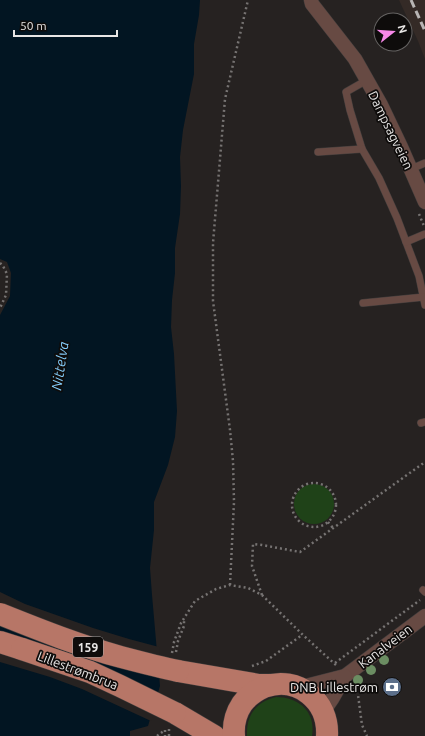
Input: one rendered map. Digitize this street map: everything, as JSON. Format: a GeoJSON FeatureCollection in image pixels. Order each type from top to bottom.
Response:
{"type":"FeatureCollection","features":[{"type":"Feature","properties":{"kind":"highway","name":"Lillestrømbrua"},"geometry":{"type":"LineString","coordinates":[[0,614],[56,636],[121,657],[175,662]]}},
{"type":"Feature","properties":{"kind":"highway","name":"Lillestrømbrua"},"geometry":{"type":"LineString","coordinates":[[0,642],[55,659],[90,672],[120,686],[170,721]]}},
{"type":"Feature","properties":{"kind":"highway","name":"159"},"geometry":{"type":"LineString","coordinates":[[175,662],[258,685],[270,685]]}},
{"type":"Feature","properties":{"kind":"highway","name":"159"},"geometry":{"type":"LineString","coordinates":[[234,736],[234,721],[238,710],[245,700],[258,689],[275,684],[287,684],[304,690],[313,697],[323,712],[327,736]]}},
{"type":"Feature","properties":{"kind":"highway","name":"159"},"geometry":{"type":"LineString","coordinates":[[170,721],[214,736]]}},
{"type":"Feature","properties":{"kind":"street","name":"Dampsagveien"},"geometry":{"type":"LineString","coordinates":[[314,1],[355,59],[381,105],[411,169],[421,206]]}},
{"type":"Feature","properties":{"kind":"street","name":"Kanalveien"},"geometry":{"type":"LineString","coordinates":[[298,688],[345,676],[425,616]]}},
{"type":"Feature","properties":{"kind":"street","name":"Kanalveien"},"geometry":{"type":"LineString","coordinates":[[323,712],[345,676]]}},
{"type":"Feature","properties":{"kind":"lane","name":"Dampsagveien"},"geometry":{"type":"LineString","coordinates":[[367,80],[346,92],[350,110],[362,149],[379,178],[420,276],[425,304]]}},
{"type":"Feature","properties":{"kind":"lane"},"geometry":{"type":"LineString","coordinates":[[318,152],[362,149]]}},
{"type":"Feature","properties":{"kind":"lane"},"geometry":{"type":"LineString","coordinates":[[411,169],[425,163]]}},
{"type":"Feature","properties":{"kind":"lane"},"geometry":{"type":"LineString","coordinates":[[406,242],[425,234]]}},
{"type":"Feature","properties":{"kind":"lane"},"geometry":{"type":"LineString","coordinates":[[363,303],[424,297]]}},
{"type":"Feature","properties":{"kind":"path"},"geometry":{"type":"LineString","coordinates":[[230,585],[234,502],[232,461],[227,408],[213,301],[213,243],[225,100],[248,0]]}},
{"type":"Feature","properties":{"kind":"path"},"geometry":{"type":"LineString","coordinates":[[421,206],[425,228]]}},
{"type":"Feature","properties":{"kind":"path"},"geometry":{"type":"LineString","coordinates":[[0,263],[4,266],[7,274],[6,295],[0,308]]}},
{"type":"Feature","properties":{"kind":"path"},"geometry":{"type":"LineString","coordinates":[[262,595],[252,566],[253,544],[300,552],[425,462]]}},
{"type":"Feature","properties":{"kind":"path"},"geometry":{"type":"LineString","coordinates":[[313,482],[322,484],[329,488],[334,495],[336,504],[335,512],[331,520],[328,522],[316,527],[307,525],[300,521],[294,514],[292,506],[294,497],[298,490],[313,482]]}},
{"type":"Feature","properties":{"kind":"path"},"geometry":{"type":"LineString","coordinates":[[328,522],[333,528]]}},
{"type":"Feature","properties":{"kind":"path"},"geometry":{"type":"LineString","coordinates":[[175,662],[174,642],[181,623],[195,601],[216,589],[230,585],[248,588],[262,595],[302,635],[335,663],[424,593]]}},
{"type":"Feature","properties":{"kind":"path"},"geometry":{"type":"LineString","coordinates":[[247,666],[253,666],[266,661],[302,635]]}},
{"type":"Feature","properties":{"kind":"path"},"geometry":{"type":"LineString","coordinates":[[355,688],[358,695],[362,725],[367,736]]}},
{"type":"Feature","properties":{"kind":"path"},"geometry":{"type":"LineString","coordinates":[[157,736],[170,721]]}},
{"type":"Feature","properties":{"kind":"path"},"geometry":{"type":"LineString","coordinates":[[165,736],[170,721]]}},
{"type":"Feature","properties":{"kind":"shaded area"},"geometry":{"type":"Polygon","coordinates":[[[399,0],[425,0],[425,59],[413,30],[413,12],[405,12],[399,0]]]}},
{"type":"Feature","properties":{"kind":"green space"},"geometry":{"type":"Polygon","coordinates":[[[314,484],[328,490],[334,504],[328,518],[314,524],[300,518],[294,504],[300,490],[314,484]]]}},
{"type":"Feature","properties":{"kind":"green space"},"geometry":{"type":"Polygon","coordinates":[[[276,697],[292,700],[299,703],[304,708],[308,713],[313,727],[312,736],[247,736],[248,722],[254,710],[263,702],[276,697]]]}},
{"type":"Feature","properties":{"kind":"water","name":"Nittelva"},"geometry":{"type":"Polygon","coordinates":[[[0,0],[200,0],[194,44],[194,74],[183,130],[180,157],[180,214],[175,248],[175,273],[171,327],[177,411],[175,437],[168,465],[154,502],[154,530],[150,568],[160,686],[148,726],[130,731],[130,736],[0,736],[0,315],[10,296],[11,273],[7,262],[0,259],[0,0]]]}},
{"type":"Feature","properties":{"kind":"pier"},"geometry":{"type":"Polygon","coordinates":[[[0,592],[25,604],[93,628],[159,647],[162,677],[0,624],[0,592]]]}},
{"type":"Feature","properties":{"kind":"pier"},"geometry":{"type":"Polygon","coordinates":[[[0,631],[18,636],[118,673],[160,694],[151,721],[82,689],[50,677],[0,662],[0,631]]]}},
{"type":"Feature","properties":{"kind":"railway"},"geometry":{"type":"LineString","coordinates":[[411,0],[425,31]]}},
{"type":"Feature","properties":{"kind":"place","name":"DNB Lillestrøm"},"geometry":{"type":"Point","coordinates":[392,687]}}]}
